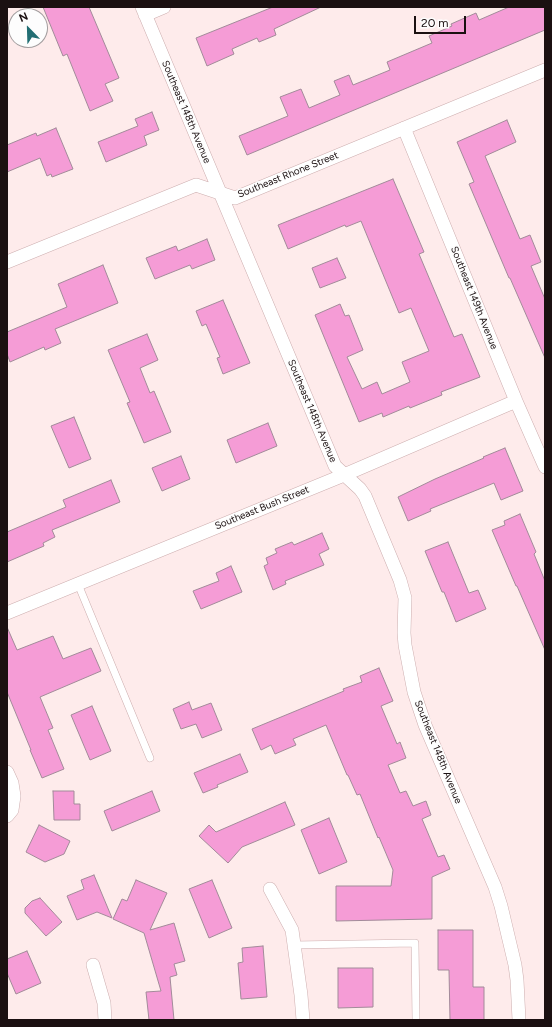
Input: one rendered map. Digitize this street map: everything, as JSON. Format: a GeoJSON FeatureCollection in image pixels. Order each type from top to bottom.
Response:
{"type":"FeatureCollection","features":[{"type":"Feature","properties":{"kind":"street"},"geometry":{"type":"LineString","coordinates":[[143,11],[164,7]]}},
{"type":"Feature","properties":{"kind":"street","name":"Southeast 148th Avenue"},"geometry":{"type":"LineString","coordinates":[[143,11],[336,466],[360,489],[365,496],[403,588],[405,608],[404,633],[414,692],[425,725],[495,887],[515,965],[519,1020]]}},
{"type":"Feature","properties":{"kind":"street","name":"Southeast Rhone Street"},"geometry":{"type":"LineString","coordinates":[[7,262],[196,185],[236,198],[545,70]]}},
{"type":"Feature","properties":{"kind":"street","name":"Southeast 149th Avenue"},"geometry":{"type":"LineString","coordinates":[[404,128],[516,401],[545,467]]}},
{"type":"Feature","properties":{"kind":"street","name":"Southeast Bush Street"},"geometry":{"type":"LineString","coordinates":[[7,614],[344,475],[516,401]]}},
{"type":"Feature","properties":{"kind":"street"},"geometry":{"type":"LineString","coordinates":[[7,772],[12,783],[14,796],[12,810],[7,816]]}},
{"type":"Feature","properties":{"kind":"street"},"geometry":{"type":"LineString","coordinates":[[270,889],[292,930],[303,1020]]}},
{"type":"Feature","properties":{"kind":"street"},"geometry":{"type":"LineString","coordinates":[[93,965],[104,1003],[105,1020]]}},
{"type":"Feature","properties":{"kind":"lane"},"geometry":{"type":"LineString","coordinates":[[78,584],[150,758]]}},
{"type":"Feature","properties":{"kind":"lane"},"geometry":{"type":"LineString","coordinates":[[294,945],[415,943],[416,1020]]}},
{"type":"Feature","properties":{"kind":"building"},"geometry":{"type":"Polygon","coordinates":[[[89,7],[119,78],[105,84],[113,101],[90,111],[67,54],[63,56],[48,19],[48,8],[43,8],[89,7]]]}},
{"type":"Feature","properties":{"kind":"building"},"geometry":{"type":"Polygon","coordinates":[[[273,7],[321,7],[274,29],[276,35],[259,42],[257,38],[232,49],[234,54],[207,66],[196,38],[273,7]]]}},
{"type":"Feature","properties":{"kind":"building"},"geometry":{"type":"Polygon","coordinates":[[[509,7],[545,7],[545,30],[247,155],[239,136],[288,116],[280,97],[301,89],[309,108],[340,95],[334,81],[349,75],[353,85],[390,70],[387,62],[432,43],[429,36],[452,26],[451,24],[476,13],[479,20],[509,7]]]}},
{"type":"Feature","properties":{"kind":"building"},"geometry":{"type":"Polygon","coordinates":[[[152,112],[159,130],[144,136],[147,145],[106,162],[98,142],[138,126],[135,119],[152,112]]]}},
{"type":"Feature","properties":{"kind":"building"},"geometry":{"type":"Polygon","coordinates":[[[507,120],[516,142],[485,156],[520,239],[530,235],[541,262],[531,266],[545,299],[545,358],[469,184],[474,182],[457,142],[507,120]]]}},
{"type":"Feature","properties":{"kind":"building"},"geometry":{"type":"Polygon","coordinates":[[[56,128],[73,169],[52,177],[51,174],[47,176],[40,158],[7,172],[7,145],[36,133],[37,136],[56,128]]]}},
{"type":"Feature","properties":{"kind":"building"},"geometry":{"type":"Polygon","coordinates":[[[393,179],[424,252],[419,254],[454,337],[462,334],[480,377],[441,392],[442,395],[410,408],[409,406],[383,417],[382,413],[359,422],[315,315],[340,304],[345,316],[349,315],[363,350],[347,357],[362,389],[377,382],[382,394],[410,382],[402,362],[429,351],[411,308],[399,313],[361,221],[346,227],[345,225],[288,249],[278,225],[393,179]]]}},
{"type":"Feature","properties":{"kind":"building"},"geometry":{"type":"Polygon","coordinates":[[[207,239],[215,260],[192,269],[190,265],[155,279],[146,258],[176,246],[178,251],[207,239]]]}},
{"type":"Feature","properties":{"kind":"building"},"geometry":{"type":"Polygon","coordinates":[[[337,258],[346,278],[320,288],[312,268],[337,258]]]}},
{"type":"Feature","properties":{"kind":"building"},"geometry":{"type":"Polygon","coordinates":[[[103,265],[118,303],[55,329],[61,343],[45,350],[44,347],[10,362],[7,354],[7,332],[67,307],[58,284],[103,265]]]}},
{"type":"Feature","properties":{"kind":"building"},"geometry":{"type":"Polygon","coordinates":[[[223,300],[250,363],[223,374],[217,358],[220,357],[206,324],[202,326],[196,311],[223,300]]]}},
{"type":"Feature","properties":{"kind":"building"},"geometry":{"type":"Polygon","coordinates":[[[147,334],[158,360],[140,368],[150,393],[154,391],[171,432],[144,443],[127,403],[130,402],[108,350],[147,334]]]}},
{"type":"Feature","properties":{"kind":"building"},"geometry":{"type":"Polygon","coordinates":[[[74,417],[91,459],[69,468],[51,426],[74,417]]]}},
{"type":"Feature","properties":{"kind":"building"},"geometry":{"type":"Polygon","coordinates":[[[268,423],[277,446],[236,463],[227,440],[268,423]]]}},
{"type":"Feature","properties":{"kind":"building"},"geometry":{"type":"Polygon","coordinates":[[[505,448],[523,491],[501,500],[494,483],[430,509],[431,511],[408,521],[398,497],[505,448]]]}},
{"type":"Feature","properties":{"kind":"building"},"geometry":{"type":"Polygon","coordinates":[[[181,456],[190,479],[162,491],[152,468],[181,456]]]}},
{"type":"Feature","properties":{"kind":"building"},"geometry":{"type":"Polygon","coordinates":[[[111,480],[120,502],[52,530],[55,537],[43,543],[44,546],[7,562],[7,532],[66,507],[63,500],[111,480]]]}},
{"type":"Feature","properties":{"kind":"building"},"geometry":{"type":"Polygon","coordinates":[[[520,514],[536,552],[534,554],[545,581],[545,650],[492,530],[505,525],[504,521],[520,514]]]}},
{"type":"Feature","properties":{"kind":"building"},"geometry":{"type":"Polygon","coordinates":[[[322,533],[329,549],[319,554],[324,565],[285,581],[286,584],[273,590],[264,566],[268,564],[266,558],[277,553],[275,549],[292,542],[294,545],[322,533]]]}},
{"type":"Feature","properties":{"kind":"building"},"geometry":{"type":"Polygon","coordinates":[[[448,542],[469,593],[478,590],[486,609],[456,622],[425,551],[448,542]]]}},
{"type":"Feature","properties":{"kind":"building"},"geometry":{"type":"Polygon","coordinates":[[[231,566],[242,592],[201,609],[193,591],[219,581],[216,573],[231,566]]]}},
{"type":"Feature","properties":{"kind":"building"},"geometry":{"type":"Polygon","coordinates":[[[7,627],[17,650],[53,636],[63,659],[91,648],[101,671],[40,697],[53,728],[48,730],[64,769],[42,778],[7,692],[7,627]]]}},
{"type":"Feature","properties":{"kind":"building"},"geometry":{"type":"Polygon","coordinates":[[[379,668],[393,701],[381,706],[397,744],[400,742],[406,758],[388,765],[400,793],[406,791],[413,806],[426,801],[431,815],[422,819],[438,857],[444,855],[450,869],[432,877],[432,919],[336,921],[336,886],[391,886],[393,870],[379,837],[378,838],[360,794],[357,795],[347,775],[326,725],[293,739],[296,745],[275,754],[271,745],[261,750],[252,729],[344,691],[343,689],[362,682],[360,676],[379,668]]]}},
{"type":"Feature","properties":{"kind":"building"},"geometry":{"type":"Polygon","coordinates":[[[189,702],[192,710],[211,703],[222,730],[202,738],[196,724],[181,729],[173,709],[189,702]]]}},
{"type":"Feature","properties":{"kind":"building"},"geometry":{"type":"Polygon","coordinates":[[[92,706],[111,751],[90,760],[71,715],[92,706]]]}},
{"type":"Feature","properties":{"kind":"building"},"geometry":{"type":"Polygon","coordinates":[[[240,754],[248,772],[217,785],[218,787],[203,793],[194,773],[240,754]]]}},
{"type":"Feature","properties":{"kind":"building"},"geometry":{"type":"Polygon","coordinates":[[[53,791],[74,791],[74,804],[80,804],[80,820],[54,820],[53,791]]]}},
{"type":"Feature","properties":{"kind":"building"},"geometry":{"type":"Polygon","coordinates":[[[152,791],[160,811],[112,831],[104,811],[152,791]]]}},
{"type":"Feature","properties":{"kind":"building"},"geometry":{"type":"Polygon","coordinates":[[[285,802],[295,825],[242,847],[228,863],[199,836],[209,825],[216,832],[285,802]]]}},
{"type":"Feature","properties":{"kind":"building"},"geometry":{"type":"Polygon","coordinates":[[[329,818],[347,862],[319,874],[301,830],[329,818]]]}},
{"type":"Feature","properties":{"kind":"building"},"geometry":{"type":"Polygon","coordinates":[[[39,825],[70,841],[64,854],[45,862],[26,852],[39,825]]]}},
{"type":"Feature","properties":{"kind":"building"},"geometry":{"type":"Polygon","coordinates":[[[94,875],[112,918],[97,912],[77,920],[67,896],[84,889],[81,880],[94,875]]]}},
{"type":"Feature","properties":{"kind":"building"},"geometry":{"type":"Polygon","coordinates":[[[136,880],[167,893],[150,930],[174,923],[185,961],[174,964],[177,975],[170,977],[174,1020],[149,1020],[146,992],[161,991],[144,933],[113,919],[122,899],[127,901],[136,880]]]}},
{"type":"Feature","properties":{"kind":"building"},"geometry":{"type":"Polygon","coordinates":[[[212,880],[232,928],[209,938],[189,889],[212,880]]]}},
{"type":"Feature","properties":{"kind":"building"},"geometry":{"type":"Polygon","coordinates":[[[40,898],[62,922],[46,936],[25,913],[25,908],[32,901],[40,898]]]}},
{"type":"Feature","properties":{"kind":"building"},"geometry":{"type":"Polygon","coordinates":[[[438,930],[473,930],[473,987],[484,987],[484,1020],[450,1020],[449,970],[438,970],[438,930]]]}},
{"type":"Feature","properties":{"kind":"building"},"geometry":{"type":"Polygon","coordinates":[[[263,946],[267,997],[241,999],[238,963],[243,962],[242,948],[263,946]]]}},
{"type":"Feature","properties":{"kind":"building"},"geometry":{"type":"Polygon","coordinates":[[[27,951],[41,983],[16,994],[7,973],[7,959],[27,951]]]}},
{"type":"Feature","properties":{"kind":"building"},"geometry":{"type":"Polygon","coordinates":[[[338,968],[373,968],[373,1007],[338,1008],[338,968]]]}}]}
